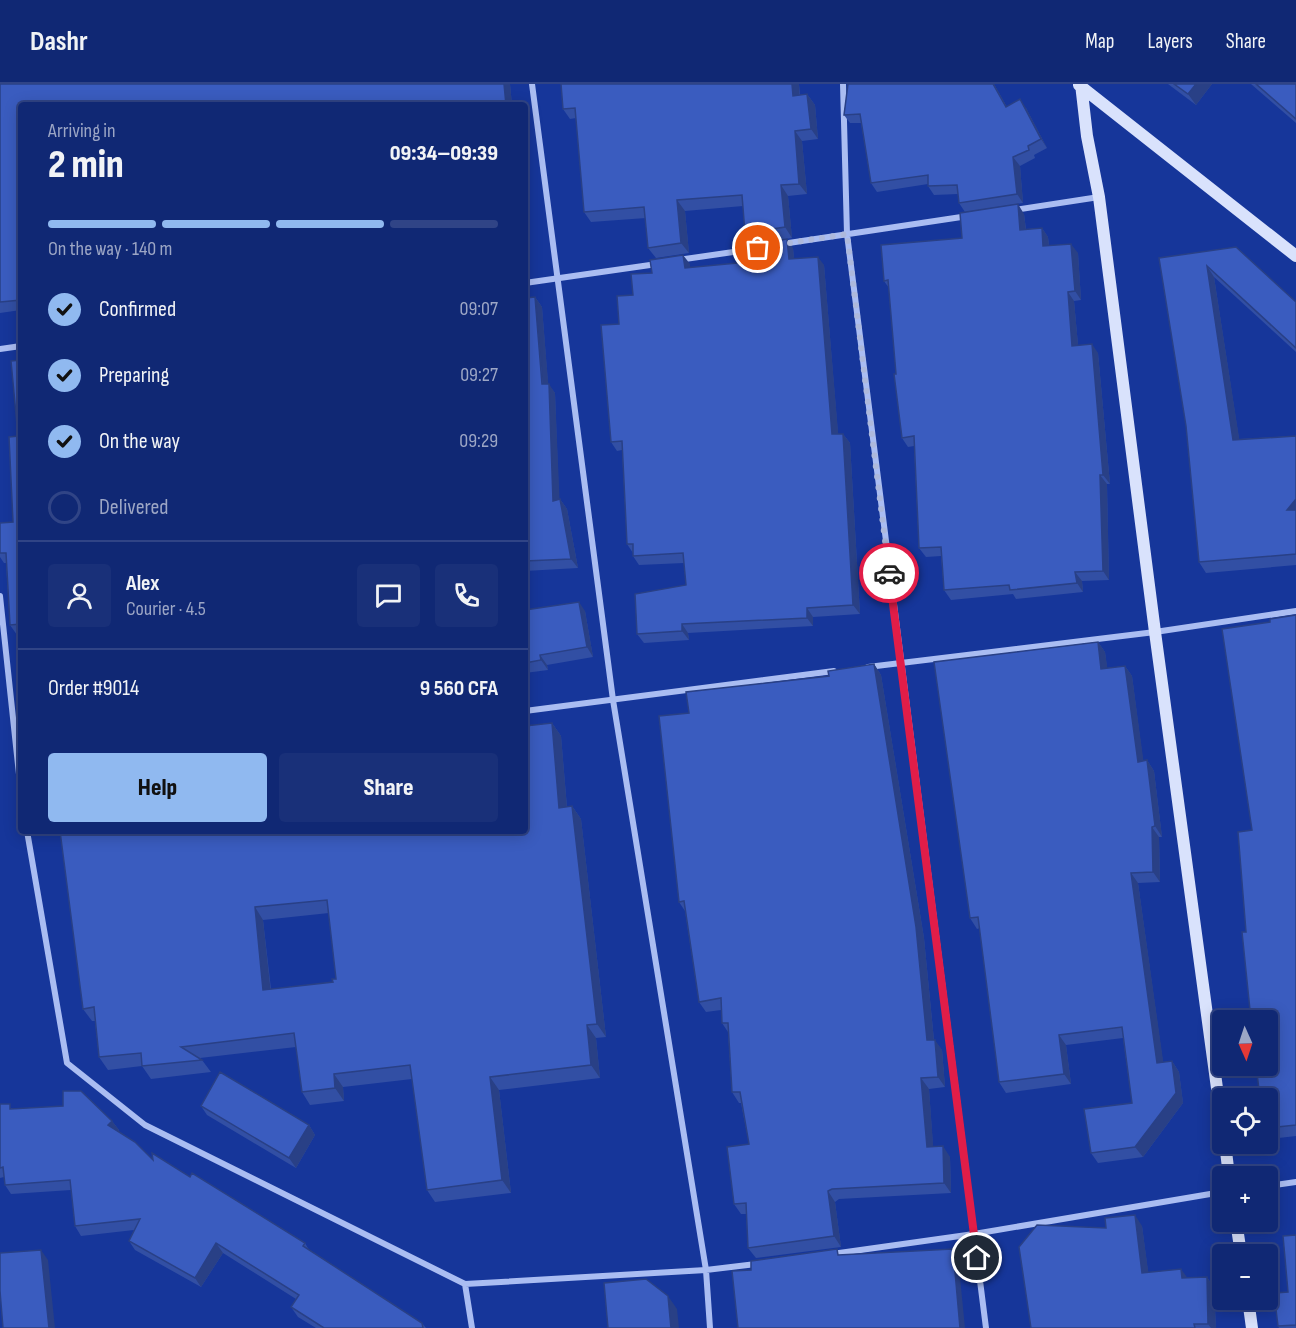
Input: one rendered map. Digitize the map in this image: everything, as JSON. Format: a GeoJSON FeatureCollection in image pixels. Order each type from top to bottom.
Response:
{"type":"FeatureCollection","features":[{"type":"Feature","properties":{"kind":"street"},"geometry":{"type":"LineString","coordinates":[[532,84],[613,700],[706,1270],[710,1328]]}},
{"type":"Feature","properties":{"kind":"street"},"geometry":{"type":"LineString","coordinates":[[843,84],[847,234],[986,1328]]}},
{"type":"Feature","properties":{"kind":"street"},"geometry":{"type":"LineString","coordinates":[[1080,85],[1099,197],[1217,1088]]}},
{"type":"Feature","properties":{"kind":"street"},"geometry":{"type":"LineString","coordinates":[[1080,85],[1296,256]]}},
{"type":"Feature","properties":{"kind":"street"},"geometry":{"type":"LineString","coordinates":[[1008,210],[1099,197]]}},
{"type":"Feature","properties":{"kind":"street"},"geometry":{"type":"LineString","coordinates":[[778,245],[973,216]]}},
{"type":"Feature","properties":{"kind":"street"},"geometry":{"type":"LineString","coordinates":[[674,261],[766,247]]}},
{"type":"Feature","properties":{"kind":"street"},"geometry":{"type":"LineString","coordinates":[[528,283],[662,263]]}},
{"type":"Feature","properties":{"kind":"street"},"geometry":{"type":"LineString","coordinates":[[0,349],[18,346]]}},
{"type":"Feature","properties":{"kind":"street"},"geometry":{"type":"LineString","coordinates":[[0,596],[18,760]]}},
{"type":"Feature","properties":{"kind":"street"},"geometry":{"type":"LineString","coordinates":[[865,667],[1155,632],[1296,611]]}},
{"type":"Feature","properties":{"kind":"street"},"geometry":{"type":"LineString","coordinates":[[528,711],[842,670]]}},
{"type":"Feature","properties":{"kind":"street"},"geometry":{"type":"LineString","coordinates":[[28,834],[67,1063],[145,1125],[465,1284],[706,1270],[765,1263]]}},
{"type":"Feature","properties":{"kind":"street"},"geometry":{"type":"LineString","coordinates":[[1278,1185],[1296,1182]]}},
{"type":"Feature","properties":{"kind":"street"},"geometry":{"type":"LineString","coordinates":[[823,1255],[974,1234],[1212,1194]]}},
{"type":"Feature","properties":{"kind":"street"},"geometry":{"type":"LineString","coordinates":[[465,1284],[472,1328]]}},
{"type":"Feature","properties":{"kind":"street"},"geometry":{"type":"LineString","coordinates":[[1250,1310],[1252,1328]]}},
{"type":"Feature","properties":{"kind":"building"},"geometry":{"type":"Polygon","coordinates":[[[0,84],[504,84],[506,102],[18,102],[18,300],[0,302],[0,84]]]}},
{"type":"Feature","properties":{"kind":"building"},"geometry":{"type":"Polygon","coordinates":[[[561,84],[792,84],[793,96],[807,94],[811,129],[795,131],[799,184],[781,185],[785,227],[745,233],[742,195],[677,200],[681,243],[648,248],[644,207],[584,212],[575,108],[563,109],[561,84]]]}},
{"type":"Feature","properties":{"kind":"building"},"geometry":{"type":"Polygon","coordinates":[[[848,84],[993,84],[1006,107],[1020,99],[1041,139],[1028,146],[1029,150],[1013,157],[1017,194],[959,203],[957,185],[928,186],[928,175],[871,183],[860,114],[844,115],[848,84]]]}},
{"type":"Feature","properties":{"kind":"building"},"geometry":{"type":"Polygon","coordinates":[[[1174,84],[1196,84],[1188,94],[1174,84]]]}},
{"type":"Feature","properties":{"kind":"building"},"geometry":{"type":"Polygon","coordinates":[[[1256,84],[1296,84],[1296,119],[1256,84]]]}},
{"type":"Feature","properties":{"kind":"building"},"geometry":{"type":"Polygon","coordinates":[[[1018,204],[1020,230],[1042,228],[1043,246],[1071,244],[1075,291],[1068,292],[1072,346],[1092,344],[1103,475],[1100,475],[1103,571],[1075,572],[1077,583],[1010,590],[1009,585],[944,590],[941,547],[919,548],[914,436],[902,438],[894,374],[896,374],[888,280],[884,281],[881,245],[962,238],[960,213],[1018,204]]]}},
{"type":"Feature","properties":{"kind":"building"},"geometry":{"type":"Polygon","coordinates":[[[787,239],[789,259],[818,257],[832,434],[843,434],[853,605],[807,608],[807,618],[682,624],[682,631],[637,634],[635,594],[686,585],[683,553],[633,556],[633,544],[627,544],[622,441],[611,442],[601,325],[619,324],[617,296],[633,295],[631,274],[652,273],[650,260],[683,255],[685,268],[737,263],[737,260],[748,259],[747,245],[787,239]]]}},
{"type":"Feature","properties":{"kind":"building"},"geometry":{"type":"Polygon","coordinates":[[[1236,247],[1296,302],[1296,348],[1207,266],[1233,440],[1296,436],[1296,499],[1287,510],[1296,510],[1296,554],[1199,562],[1186,426],[1159,258],[1236,247]]]}},
{"type":"Feature","properties":{"kind":"building"},"geometry":{"type":"Polygon","coordinates":[[[535,297],[542,384],[549,384],[553,501],[560,499],[571,559],[528,561],[528,298],[535,297]]]}},
{"type":"Feature","properties":{"kind":"building"},"geometry":{"type":"Polygon","coordinates":[[[18,360],[18,436],[11,361],[18,360]]]}},
{"type":"Feature","properties":{"kind":"building"},"geometry":{"type":"Polygon","coordinates":[[[18,436],[18,624],[10,625],[6,553],[0,553],[0,523],[13,522],[9,437],[18,436]]]}},
{"type":"Feature","properties":{"kind":"building"},"geometry":{"type":"Polygon","coordinates":[[[579,602],[587,647],[540,655],[541,660],[528,662],[528,610],[579,602]]]}},
{"type":"Feature","properties":{"kind":"building"},"geometry":{"type":"Polygon","coordinates":[[[1296,615],[1296,1125],[1278,1127],[1278,1088],[1259,1088],[1257,1076],[1278,1076],[1278,1010],[1250,1010],[1242,932],[1246,932],[1238,832],[1252,830],[1222,629],[1270,622],[1270,619],[1296,615]]]}},
{"type":"Feature","properties":{"kind":"building"},"geometry":{"type":"Polygon","coordinates":[[[1098,642],[1101,669],[1125,666],[1138,762],[1147,760],[1155,826],[1152,827],[1153,872],[1131,873],[1157,1063],[1172,1061],[1176,1093],[1135,1147],[1091,1153],[1084,1109],[1132,1103],[1122,1027],[1059,1035],[1064,1074],[999,1082],[978,917],[970,918],[934,662],[1098,642]]]}},
{"type":"Feature","properties":{"kind":"building"},"geometry":{"type":"Polygon","coordinates":[[[874,664],[916,927],[927,1040],[935,1040],[938,1077],[921,1078],[927,1147],[943,1146],[944,1183],[832,1189],[828,1191],[834,1236],[748,1248],[746,1203],[734,1204],[727,1147],[749,1144],[740,1092],[732,1092],[728,1023],[722,1023],[721,998],[699,1002],[684,901],[679,902],[659,716],[689,713],[686,692],[829,676],[828,671],[874,664]]]}},
{"type":"Feature","properties":{"kind":"building"},"geometry":{"type":"Polygon","coordinates":[[[552,723],[559,808],[572,806],[597,1024],[587,1025],[591,1065],[490,1077],[502,1180],[427,1190],[410,1065],[334,1074],[335,1088],[302,1092],[294,1033],[181,1047],[202,1060],[142,1066],[141,1053],[99,1057],[94,1007],[83,1009],[60,834],[528,834],[528,726],[552,723]],[[327,900],[255,907],[263,990],[333,982],[332,979],[336,979],[327,900]]]}},
{"type":"Feature","properties":{"kind":"building"},"geometry":{"type":"Polygon","coordinates":[[[220,1072],[309,1125],[289,1158],[201,1106],[220,1072]]]}},
{"type":"Feature","properties":{"kind":"building"},"geometry":{"type":"Polygon","coordinates":[[[63,1091],[81,1091],[112,1121],[108,1125],[135,1142],[153,1160],[152,1153],[190,1177],[192,1173],[305,1243],[303,1246],[422,1323],[423,1328],[324,1328],[291,1307],[299,1295],[216,1243],[195,1278],[129,1241],[140,1219],[75,1226],[70,1180],[5,1185],[3,1167],[0,1168],[0,1104],[10,1104],[10,1109],[63,1106],[63,1091]]]}},
{"type":"Feature","properties":{"kind":"building"},"geometry":{"type":"Polygon","coordinates":[[[1135,1215],[1142,1273],[1181,1269],[1182,1278],[1207,1277],[1208,1324],[1194,1324],[1195,1328],[1031,1328],[1019,1247],[1037,1225],[1106,1228],[1105,1218],[1135,1215]]]}},
{"type":"Feature","properties":{"kind":"building"},"geometry":{"type":"Polygon","coordinates":[[[1296,1235],[1296,1325],[1278,1326],[1276,1310],[1278,1310],[1278,1293],[1288,1292],[1283,1236],[1296,1235]]]}},
{"type":"Feature","properties":{"kind":"building"},"geometry":{"type":"Polygon","coordinates":[[[837,1249],[838,1255],[953,1249],[960,1328],[738,1328],[732,1271],[751,1270],[751,1261],[837,1249]]]}},
{"type":"Feature","properties":{"kind":"building"},"geometry":{"type":"Polygon","coordinates":[[[41,1250],[49,1328],[3,1328],[0,1253],[41,1250]]]}},
{"type":"Feature","properties":{"kind":"building"},"geometry":{"type":"Polygon","coordinates":[[[646,1279],[668,1296],[671,1328],[608,1328],[604,1283],[646,1279]]]}},
{"type":"Feature","properties":{"kind":"way so far"},"geometry":{"type":"LineString","coordinates":[[758,248],[847,234],[889,573]]}},
{"type":"Feature","properties":{"kind":"route"},"geometry":{"type":"LineString","coordinates":[[889,573],[977,1258]]}}]}
